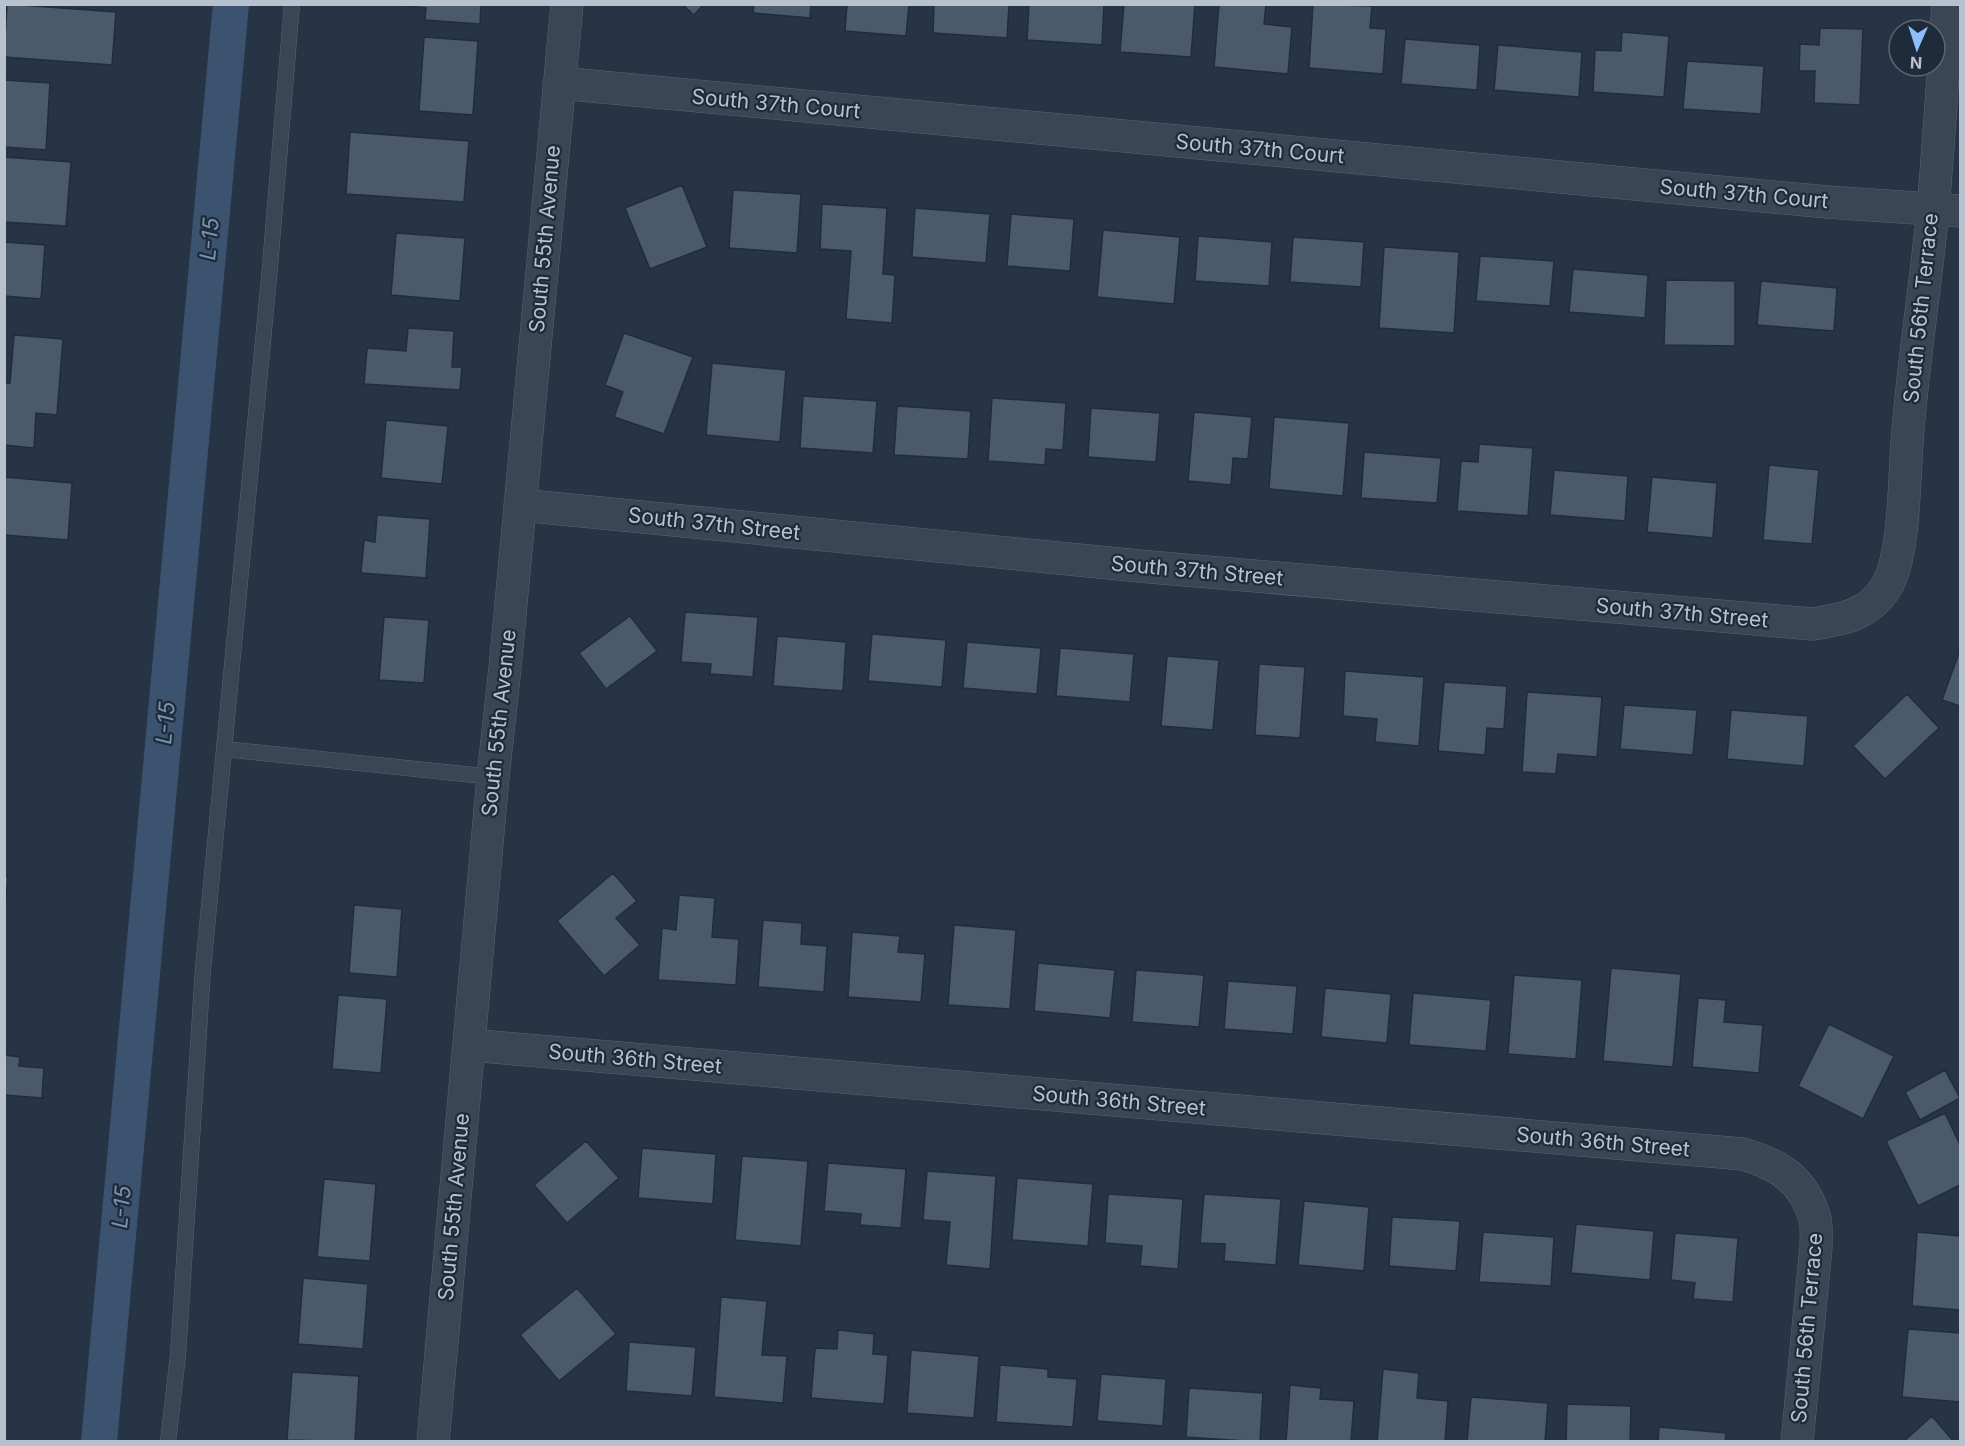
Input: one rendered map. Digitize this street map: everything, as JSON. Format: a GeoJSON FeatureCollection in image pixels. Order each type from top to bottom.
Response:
{"type":"FeatureCollection","features":[{"type":"Feature","properties":{"kind":"street","name":"South 55th Avenue"},"geometry":{"type":"LineString","coordinates":[[433,1442],[493,777],[567,4]]}},
{"type":"Feature","properties":{"kind":"street","name":"South 56th Terrace"},"geometry":{"type":"LineString","coordinates":[[1872,605],[1888,585],[1896,562],[1908,430],[1947,210],[1948,4]]}},
{"type":"Feature","properties":{"kind":"street","name":"South 37th Court"},"geometry":{"type":"LineString","coordinates":[[560,83],[1827,202],[1947,210]]}},
{"type":"Feature","properties":{"kind":"street","name":"South 37th Street"},"geometry":{"type":"LineString","coordinates":[[520,505],[1150,567],[1813,624],[1846,618],[1872,605]]}},
{"type":"Feature","properties":{"kind":"street","name":"South 36th Street"},"geometry":{"type":"LineString","coordinates":[[470,1045],[1743,1154],[1768,1161]]}},
{"type":"Feature","properties":{"kind":"street","name":"South 56th Terrace"},"geometry":{"type":"LineString","coordinates":[[1768,1161],[1790,1176],[1806,1196],[1815,1221],[1816,1247],[1797,1442]]}},
{"type":"Feature","properties":{"kind":"lane"},"geometry":{"type":"LineString","coordinates":[[168,1442],[178,1355],[203,969],[269,278],[292,4]]}},
{"type":"Feature","properties":{"kind":"lane"},"geometry":{"type":"LineString","coordinates":[[224,749],[493,777]]}},
{"type":"Feature","properties":{"kind":"building"},"geometry":{"type":"Polygon","coordinates":[[[7,4],[116,12],[112,65],[4,57],[7,4]]]}},
{"type":"Feature","properties":{"kind":"building"},"geometry":{"type":"Polygon","coordinates":[[[389,4],[481,4],[480,24],[425,20],[426,8],[389,4]]]}},
{"type":"Feature","properties":{"kind":"building"},"geometry":{"type":"Polygon","coordinates":[[[682,4],[704,4],[694,15],[682,4]]]}},
{"type":"Feature","properties":{"kind":"building"},"geometry":{"type":"Polygon","coordinates":[[[754,4],[811,4],[810,18],[753,13],[754,4]]]}},
{"type":"Feature","properties":{"kind":"building"},"geometry":{"type":"Polygon","coordinates":[[[847,4],[909,4],[906,36],[845,31],[847,4]]]}},
{"type":"Feature","properties":{"kind":"building"},"geometry":{"type":"Polygon","coordinates":[[[934,4],[1009,4],[1007,38],[933,33],[934,4]]]}},
{"type":"Feature","properties":{"kind":"building"},"geometry":{"type":"Polygon","coordinates":[[[1029,4],[1104,4],[1102,45],[1027,40],[1029,4]]]}},
{"type":"Feature","properties":{"kind":"building"},"geometry":{"type":"Polygon","coordinates":[[[1124,4],[1195,4],[1191,57],[1120,52],[1124,4]]]}},
{"type":"Feature","properties":{"kind":"building"},"geometry":{"type":"Polygon","coordinates":[[[1219,4],[1266,4],[1264,24],[1292,27],[1288,74],[1214,67],[1219,4]]]}},
{"type":"Feature","properties":{"kind":"building"},"geometry":{"type":"Polygon","coordinates":[[[1313,4],[1372,6],[1370,28],[1386,29],[1383,74],[1309,68],[1313,4]]]}},
{"type":"Feature","properties":{"kind":"building"},"geometry":{"type":"Polygon","coordinates":[[[1820,28],[1863,29],[1860,105],[1814,103],[1815,71],[1799,71],[1800,44],[1819,45],[1820,28]]]}},
{"type":"Feature","properties":{"kind":"building"},"geometry":{"type":"Polygon","coordinates":[[[1622,32],[1669,36],[1664,97],[1593,92],[1595,50],[1621,51],[1622,32]]]}},
{"type":"Feature","properties":{"kind":"building"},"geometry":{"type":"Polygon","coordinates":[[[424,37],[478,41],[473,115],[419,111],[424,37]]]}},
{"type":"Feature","properties":{"kind":"building"},"geometry":{"type":"Polygon","coordinates":[[[1405,39],[1480,45],[1477,90],[1401,84],[1405,39]]]}},
{"type":"Feature","properties":{"kind":"building"},"geometry":{"type":"Polygon","coordinates":[[[1498,45],[1582,52],[1579,97],[1494,90],[1498,45]]]}},
{"type":"Feature","properties":{"kind":"building"},"geometry":{"type":"Polygon","coordinates":[[[1687,61],[1764,66],[1761,114],[1683,109],[1687,61]]]}},
{"type":"Feature","properties":{"kind":"building"},"geometry":{"type":"Polygon","coordinates":[[[4,80],[50,83],[46,150],[4,147],[4,80]]]}},
{"type":"Feature","properties":{"kind":"building"},"geometry":{"type":"Polygon","coordinates":[[[350,132],[469,141],[464,202],[346,194],[350,132]]]}},
{"type":"Feature","properties":{"kind":"building"},"geometry":{"type":"Polygon","coordinates":[[[4,157],[71,162],[66,226],[4,222],[4,157]]]}},
{"type":"Feature","properties":{"kind":"building"},"geometry":{"type":"Polygon","coordinates":[[[682,185],[707,247],[650,269],[625,208],[682,185]]]}},
{"type":"Feature","properties":{"kind":"building"},"geometry":{"type":"Polygon","coordinates":[[[733,190],[801,194],[797,253],[729,248],[733,190]]]}},
{"type":"Feature","properties":{"kind":"building"},"geometry":{"type":"Polygon","coordinates":[[[822,204],[887,208],[883,274],[895,275],[892,323],[846,319],[851,251],[820,249],[822,204]]]}},
{"type":"Feature","properties":{"kind":"building"},"geometry":{"type":"Polygon","coordinates":[[[915,208],[990,214],[986,263],[912,257],[915,208]]]}},
{"type":"Feature","properties":{"kind":"building"},"geometry":{"type":"Polygon","coordinates":[[[1011,214],[1074,219],[1070,271],[1007,266],[1011,214]]]}},
{"type":"Feature","properties":{"kind":"building"},"geometry":{"type":"Polygon","coordinates":[[[1103,230],[1180,237],[1174,304],[1097,297],[1103,230]]]}},
{"type":"Feature","properties":{"kind":"building"},"geometry":{"type":"Polygon","coordinates":[[[396,233],[465,238],[460,301],[391,295],[396,233]]]}},
{"type":"Feature","properties":{"kind":"building"},"geometry":{"type":"Polygon","coordinates":[[[1198,236],[1272,242],[1269,286],[1195,281],[1198,236]]]}},
{"type":"Feature","properties":{"kind":"building"},"geometry":{"type":"Polygon","coordinates":[[[1293,237],[1364,242],[1361,287],[1290,282],[1293,237]]]}},
{"type":"Feature","properties":{"kind":"building"},"geometry":{"type":"Polygon","coordinates":[[[4,242],[45,245],[41,299],[4,296],[4,242]]]}},
{"type":"Feature","properties":{"kind":"building"},"geometry":{"type":"Polygon","coordinates":[[[1384,247],[1459,252],[1454,333],[1379,328],[1384,247]]]}},
{"type":"Feature","properties":{"kind":"building"},"geometry":{"type":"Polygon","coordinates":[[[1480,256],[1554,261],[1550,306],[1476,301],[1480,256]]]}},
{"type":"Feature","properties":{"kind":"building"},"geometry":{"type":"Polygon","coordinates":[[[1573,269],[1648,275],[1645,318],[1569,312],[1573,269]]]}},
{"type":"Feature","properties":{"kind":"building"},"geometry":{"type":"Polygon","coordinates":[[[1666,280],[1735,281],[1735,346],[1664,345],[1666,280]]]}},
{"type":"Feature","properties":{"kind":"building"},"geometry":{"type":"Polygon","coordinates":[[[1761,281],[1837,288],[1834,331],[1757,325],[1761,281]]]}},
{"type":"Feature","properties":{"kind":"building"},"geometry":{"type":"Polygon","coordinates":[[[408,328],[454,331],[452,367],[462,367],[460,390],[364,384],[367,348],[406,351],[408,328]]]}},
{"type":"Feature","properties":{"kind":"building"},"geometry":{"type":"Polygon","coordinates":[[[624,333],[693,357],[664,434],[614,417],[623,392],[605,385],[624,333]]]}},
{"type":"Feature","properties":{"kind":"building"},"geometry":{"type":"Polygon","coordinates":[[[14,335],[63,339],[57,415],[36,413],[34,448],[4,445],[4,383],[10,383],[14,335]]]}},
{"type":"Feature","properties":{"kind":"building"},"geometry":{"type":"Polygon","coordinates":[[[712,363],[786,370],[780,442],[706,435],[712,363]]]}},
{"type":"Feature","properties":{"kind":"building"},"geometry":{"type":"Polygon","coordinates":[[[803,396],[877,401],[873,453],[800,448],[803,396]]]}},
{"type":"Feature","properties":{"kind":"building"},"geometry":{"type":"Polygon","coordinates":[[[992,398],[1066,403],[1063,450],[1046,449],[1045,465],[988,461],[992,398]]]}},
{"type":"Feature","properties":{"kind":"building"},"geometry":{"type":"Polygon","coordinates":[[[897,406],[971,411],[968,459],[894,455],[897,406]]]}},
{"type":"Feature","properties":{"kind":"building"},"geometry":{"type":"Polygon","coordinates":[[[1091,408],[1160,413],[1156,462],[1088,457],[1091,408]]]}},
{"type":"Feature","properties":{"kind":"building"},"geometry":{"type":"Polygon","coordinates":[[[1194,412],[1252,417],[1248,459],[1233,458],[1231,485],[1188,481],[1194,412]]]}},
{"type":"Feature","properties":{"kind":"building"},"geometry":{"type":"Polygon","coordinates":[[[1274,417],[1349,423],[1343,496],[1269,489],[1274,417]]]}},
{"type":"Feature","properties":{"kind":"building"},"geometry":{"type":"Polygon","coordinates":[[[386,420],[448,426],[442,484],[381,478],[386,420]]]}},
{"type":"Feature","properties":{"kind":"building"},"geometry":{"type":"Polygon","coordinates":[[[1479,444],[1533,448],[1528,516],[1457,511],[1461,461],[1478,462],[1479,444]]]}},
{"type":"Feature","properties":{"kind":"building"},"geometry":{"type":"Polygon","coordinates":[[[1364,452],[1441,458],[1437,503],[1361,498],[1364,452]]]}},
{"type":"Feature","properties":{"kind":"building"},"geometry":{"type":"Polygon","coordinates":[[[1769,465],[1819,470],[1812,544],[1763,540],[1769,465]]]}},
{"type":"Feature","properties":{"kind":"building"},"geometry":{"type":"Polygon","coordinates":[[[1554,470],[1628,476],[1625,521],[1550,515],[1554,470]]]}},
{"type":"Feature","properties":{"kind":"building"},"geometry":{"type":"Polygon","coordinates":[[[4,477],[72,483],[68,540],[4,535],[4,477]]]}},
{"type":"Feature","properties":{"kind":"building"},"geometry":{"type":"Polygon","coordinates":[[[1652,477],[1717,483],[1713,538],[1647,532],[1652,477]]]}},
{"type":"Feature","properties":{"kind":"building"},"geometry":{"type":"Polygon","coordinates":[[[377,515],[430,519],[426,578],[361,573],[364,540],[375,542],[377,515]]]}},
{"type":"Feature","properties":{"kind":"building"},"geometry":{"type":"Polygon","coordinates":[[[685,612],[758,617],[753,677],[710,674],[711,664],[681,662],[685,612]]]}},
{"type":"Feature","properties":{"kind":"building"},"geometry":{"type":"Polygon","coordinates":[[[630,616],[657,651],[606,689],[579,653],[630,616]]]}},
{"type":"Feature","properties":{"kind":"building"},"geometry":{"type":"Polygon","coordinates":[[[384,617],[429,620],[424,683],[379,680],[384,617]]]}},
{"type":"Feature","properties":{"kind":"building"},"geometry":{"type":"Polygon","coordinates":[[[872,634],[946,640],[942,687],[868,681],[872,634]]]}},
{"type":"Feature","properties":{"kind":"building"},"geometry":{"type":"Polygon","coordinates":[[[777,636],[846,642],[843,691],[773,686],[777,636]]]}},
{"type":"Feature","properties":{"kind":"building"},"geometry":{"type":"Polygon","coordinates":[[[967,642],[1041,648],[1037,694],[963,688],[967,642]]]}},
{"type":"Feature","properties":{"kind":"building"},"geometry":{"type":"Polygon","coordinates":[[[1060,648],[1134,654],[1130,702],[1056,696],[1060,648]]]}},
{"type":"Feature","properties":{"kind":"building"},"geometry":{"type":"Polygon","coordinates":[[[1960,650],[1960,706],[1942,700],[1960,650]]]}},
{"type":"Feature","properties":{"kind":"building"},"geometry":{"type":"Polygon","coordinates":[[[1167,656],[1219,660],[1213,730],[1161,726],[1167,656]]]}},
{"type":"Feature","properties":{"kind":"building"},"geometry":{"type":"Polygon","coordinates":[[[1259,664],[1305,667],[1300,738],[1255,735],[1259,664]]]}},
{"type":"Feature","properties":{"kind":"building"},"geometry":{"type":"Polygon","coordinates":[[[1345,671],[1424,677],[1419,746],[1375,742],[1377,719],[1343,716],[1345,671]]]}},
{"type":"Feature","properties":{"kind":"building"},"geometry":{"type":"Polygon","coordinates":[[[1444,682],[1507,686],[1504,729],[1487,728],[1485,755],[1438,751],[1444,682]]]}},
{"type":"Feature","properties":{"kind":"building"},"geometry":{"type":"Polygon","coordinates":[[[1527,692],[1602,697],[1597,757],[1558,754],[1556,774],[1522,772],[1527,692]]]}},
{"type":"Feature","properties":{"kind":"building"},"geometry":{"type":"Polygon","coordinates":[[[1907,694],[1939,728],[1885,779],[1853,746],[1907,694]]]}},
{"type":"Feature","properties":{"kind":"building"},"geometry":{"type":"Polygon","coordinates":[[[1624,705],[1697,710],[1693,755],[1620,749],[1624,705]]]}},
{"type":"Feature","properties":{"kind":"building"},"geometry":{"type":"Polygon","coordinates":[[[1731,710],[1808,716],[1804,766],[1727,759],[1731,710]]]}},
{"type":"Feature","properties":{"kind":"building"},"geometry":{"type":"Polygon","coordinates":[[[613,873],[637,901],[616,918],[640,945],[604,976],[557,921],[613,873]]]}},
{"type":"Feature","properties":{"kind":"building"},"geometry":{"type":"Polygon","coordinates":[[[4,877],[8,877],[4,918],[4,877]]]}},
{"type":"Feature","properties":{"kind":"building"},"geometry":{"type":"Polygon","coordinates":[[[679,895],[715,898],[712,937],[739,939],[736,985],[658,980],[662,928],[676,930],[679,895]]]}},
{"type":"Feature","properties":{"kind":"building"},"geometry":{"type":"Polygon","coordinates":[[[354,905],[402,909],[397,977],[349,973],[354,905]]]}},
{"type":"Feature","properties":{"kind":"building"},"geometry":{"type":"Polygon","coordinates":[[[763,920],[802,923],[801,944],[827,946],[824,992],[758,987],[763,920]]]}},
{"type":"Feature","properties":{"kind":"building"},"geometry":{"type":"Polygon","coordinates":[[[954,925],[1016,930],[1010,1009],[948,1005],[954,925]]]}},
{"type":"Feature","properties":{"kind":"building"},"geometry":{"type":"Polygon","coordinates":[[[852,932],[900,936],[898,952],[925,954],[921,1002],[848,997],[852,932]]]}},
{"type":"Feature","properties":{"kind":"building"},"geometry":{"type":"Polygon","coordinates":[[[1038,963],[1115,970],[1110,1018],[1034,1011],[1038,963]]]}},
{"type":"Feature","properties":{"kind":"building"},"geometry":{"type":"Polygon","coordinates":[[[1611,968],[1681,974],[1673,1067],[1603,1061],[1611,968]]]}},
{"type":"Feature","properties":{"kind":"building"},"geometry":{"type":"Polygon","coordinates":[[[1136,970],[1204,975],[1199,1027],[1132,1022],[1136,970]]]}},
{"type":"Feature","properties":{"kind":"building"},"geometry":{"type":"Polygon","coordinates":[[[1514,975],[1582,980],[1576,1059],[1508,1054],[1514,975]]]}},
{"type":"Feature","properties":{"kind":"building"},"geometry":{"type":"Polygon","coordinates":[[[1228,981],[1297,986],[1293,1034],[1224,1029],[1228,981]]]}},
{"type":"Feature","properties":{"kind":"building"},"geometry":{"type":"Polygon","coordinates":[[[1325,988],[1391,994],[1387,1043],[1321,1037],[1325,988]]]}},
{"type":"Feature","properties":{"kind":"building"},"geometry":{"type":"Polygon","coordinates":[[[1413,993],[1491,1000],[1486,1051],[1409,1045],[1413,993]]]}},
{"type":"Feature","properties":{"kind":"building"},"geometry":{"type":"Polygon","coordinates":[[[338,995],[387,999],[381,1073],[332,1069],[338,995]]]}},
{"type":"Feature","properties":{"kind":"building"},"geometry":{"type":"Polygon","coordinates":[[[1698,998],[1726,1000],[1724,1022],[1763,1025],[1759,1073],[1692,1067],[1698,998]]]}},
{"type":"Feature","properties":{"kind":"building"},"geometry":{"type":"Polygon","coordinates":[[[1829,1024],[1894,1056],[1863,1119],[1798,1086],[1829,1024]]]}},
{"type":"Feature","properties":{"kind":"building"},"geometry":{"type":"Polygon","coordinates":[[[4,1055],[20,1057],[19,1066],[44,1068],[42,1098],[4,1095],[4,1055]]]}},
{"type":"Feature","properties":{"kind":"building"},"geometry":{"type":"Polygon","coordinates":[[[1945,1070],[1960,1098],[1920,1120],[1905,1092],[1945,1070]]]}},
{"type":"Feature","properties":{"kind":"building"},"geometry":{"type":"Polygon","coordinates":[[[1945,1113],[1960,1145],[1960,1185],[1918,1206],[1886,1141],[1945,1113]]]}},
{"type":"Feature","properties":{"kind":"building"},"geometry":{"type":"Polygon","coordinates":[[[586,1141],[619,1178],[567,1223],[534,1185],[586,1141]]]}},
{"type":"Feature","properties":{"kind":"building"},"geometry":{"type":"Polygon","coordinates":[[[642,1148],[716,1154],[713,1204],[638,1198],[642,1148]]]}},
{"type":"Feature","properties":{"kind":"building"},"geometry":{"type":"Polygon","coordinates":[[[742,1156],[808,1161],[801,1246],[735,1240],[742,1156]]]}},
{"type":"Feature","properties":{"kind":"building"},"geometry":{"type":"Polygon","coordinates":[[[828,1163],[906,1169],[901,1228],[860,1225],[861,1214],[824,1211],[828,1163]]]}},
{"type":"Feature","properties":{"kind":"building"},"geometry":{"type":"Polygon","coordinates":[[[927,1171],[996,1176],[990,1269],[946,1265],[950,1222],[923,1220],[927,1171]]]}},
{"type":"Feature","properties":{"kind":"building"},"geometry":{"type":"Polygon","coordinates":[[[1017,1178],[1093,1184],[1088,1246],[1012,1240],[1017,1178]]]}},
{"type":"Feature","properties":{"kind":"building"},"geometry":{"type":"Polygon","coordinates":[[[324,1179],[376,1184],[370,1261],[317,1257],[324,1179]]]}},
{"type":"Feature","properties":{"kind":"building"},"geometry":{"type":"Polygon","coordinates":[[[1108,1194],[1183,1199],[1178,1269],[1140,1266],[1142,1246],[1105,1243],[1108,1194]]]}},
{"type":"Feature","properties":{"kind":"building"},"geometry":{"type":"Polygon","coordinates":[[[1204,1194],[1281,1199],[1276,1265],[1224,1261],[1225,1244],[1200,1243],[1204,1194]]]}},
{"type":"Feature","properties":{"kind":"building"},"geometry":{"type":"Polygon","coordinates":[[[1304,1201],[1369,1207],[1364,1271],[1298,1265],[1304,1201]]]}},
{"type":"Feature","properties":{"kind":"building"},"geometry":{"type":"Polygon","coordinates":[[[1392,1217],[1460,1221],[1456,1271],[1389,1266],[1392,1217]]]}},
{"type":"Feature","properties":{"kind":"building"},"geometry":{"type":"Polygon","coordinates":[[[1576,1224],[1654,1231],[1650,1280],[1571,1273],[1576,1224]]]}},
{"type":"Feature","properties":{"kind":"building"},"geometry":{"type":"Polygon","coordinates":[[[1483,1232],[1554,1237],[1551,1286],[1479,1282],[1483,1232]]]}},
{"type":"Feature","properties":{"kind":"building"},"geometry":{"type":"Polygon","coordinates":[[[1917,1232],[1960,1236],[1960,1310],[1912,1306],[1917,1232]]]}},
{"type":"Feature","properties":{"kind":"building"},"geometry":{"type":"Polygon","coordinates":[[[1675,1233],[1738,1238],[1733,1302],[1693,1299],[1695,1283],[1671,1280],[1675,1233]]]}},
{"type":"Feature","properties":{"kind":"building"},"geometry":{"type":"Polygon","coordinates":[[[303,1278],[368,1284],[363,1349],[298,1344],[303,1278]]]}},
{"type":"Feature","properties":{"kind":"building"},"geometry":{"type":"Polygon","coordinates":[[[577,1288],[616,1334],[559,1381],[520,1335],[577,1288]]]}},
{"type":"Feature","properties":{"kind":"building"},"geometry":{"type":"Polygon","coordinates":[[[721,1297],[767,1301],[762,1355],[787,1356],[783,1403],[714,1397],[721,1297]]]}},
{"type":"Feature","properties":{"kind":"building"},"geometry":{"type":"Polygon","coordinates":[[[1908,1329],[1960,1333],[1960,1402],[1902,1397],[1908,1329]]]}},
{"type":"Feature","properties":{"kind":"building"},"geometry":{"type":"Polygon","coordinates":[[[838,1330],[874,1334],[873,1354],[888,1355],[884,1404],[811,1398],[815,1348],[837,1349],[838,1330]]]}},
{"type":"Feature","properties":{"kind":"building"},"geometry":{"type":"Polygon","coordinates":[[[629,1342],[696,1347],[692,1396],[626,1391],[629,1342]]]}},
{"type":"Feature","properties":{"kind":"building"},"geometry":{"type":"Polygon","coordinates":[[[911,1350],[979,1356],[974,1418],[907,1413],[911,1350]]]}},
{"type":"Feature","properties":{"kind":"building"},"geometry":{"type":"Polygon","coordinates":[[[1000,1365],[1048,1369],[1048,1377],[1077,1379],[1073,1427],[996,1422],[1000,1365]]]}},
{"type":"Feature","properties":{"kind":"building"},"geometry":{"type":"Polygon","coordinates":[[[1383,1369],[1419,1373],[1417,1398],[1448,1401],[1445,1442],[1377,1442],[1383,1369]]]}},
{"type":"Feature","properties":{"kind":"building"},"geometry":{"type":"Polygon","coordinates":[[[292,1372],[359,1376],[355,1442],[287,1440],[292,1372]]]}},
{"type":"Feature","properties":{"kind":"building"},"geometry":{"type":"Polygon","coordinates":[[[1101,1374],[1166,1379],[1163,1426],[1097,1421],[1101,1374]]]}},
{"type":"Feature","properties":{"kind":"building"},"geometry":{"type":"Polygon","coordinates":[[[1290,1385],[1321,1388],[1320,1399],[1354,1401],[1351,1442],[1286,1442],[1290,1385]]]}},
{"type":"Feature","properties":{"kind":"building"},"geometry":{"type":"Polygon","coordinates":[[[1189,1388],[1263,1393],[1260,1442],[1186,1437],[1189,1388]]]}},
{"type":"Feature","properties":{"kind":"building"},"geometry":{"type":"Polygon","coordinates":[[[1471,1397],[1548,1403],[1545,1442],[1467,1442],[1471,1397]]]}},
{"type":"Feature","properties":{"kind":"building"},"geometry":{"type":"Polygon","coordinates":[[[1567,1404],[1631,1406],[1630,1442],[1566,1442],[1567,1404]]]}},
{"type":"Feature","properties":{"kind":"building"},"geometry":{"type":"Polygon","coordinates":[[[1932,1416],[1954,1442],[1903,1442],[1932,1416]]]}},
{"type":"Feature","properties":{"kind":"building"},"geometry":{"type":"Polygon","coordinates":[[[1659,1427],[1726,1433],[1725,1442],[1658,1442],[1659,1427]]]}},
{"type":"Feature","properties":{"kind":"waterway","name":"L-15"},"geometry":{"type":"LineString","coordinates":[[99,1442],[231,4]]}}]}
